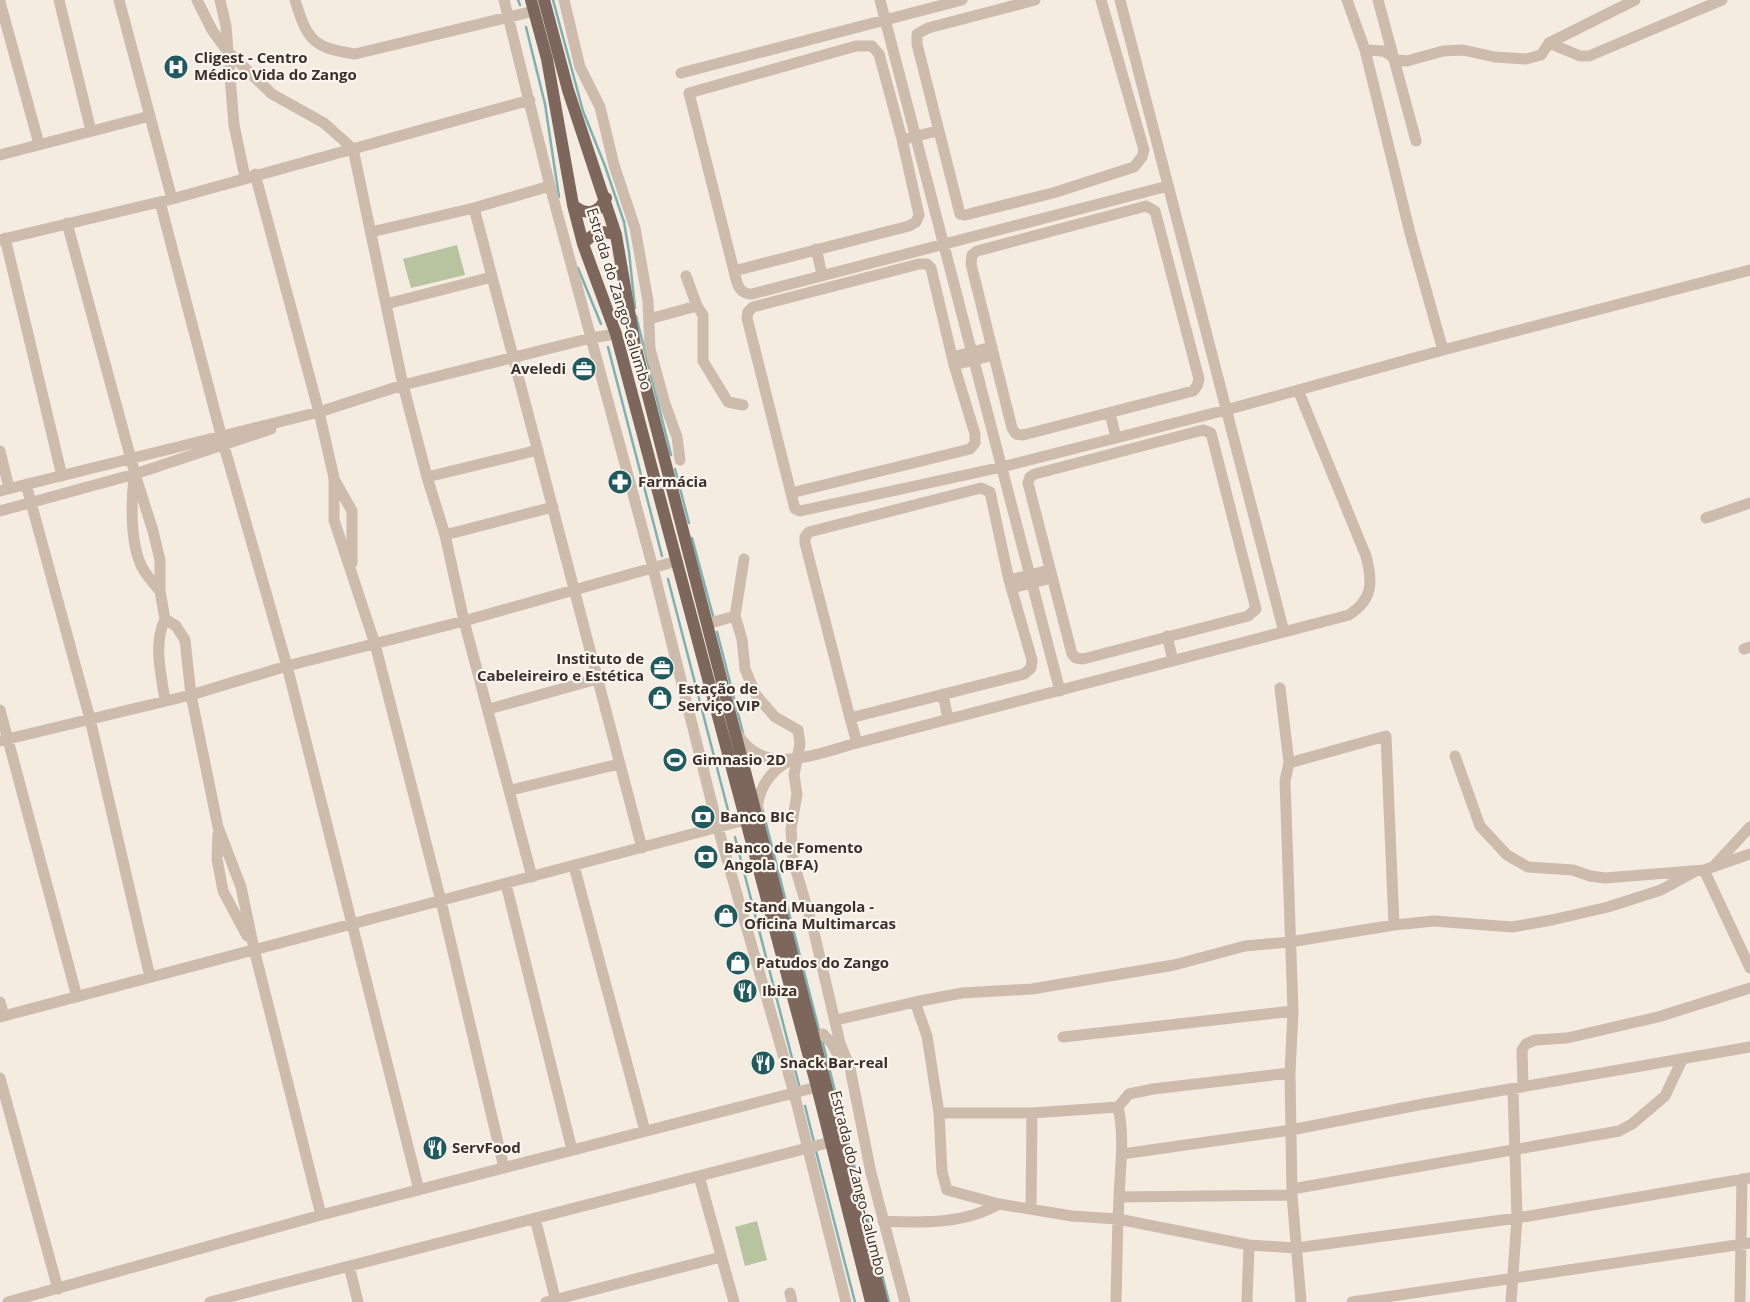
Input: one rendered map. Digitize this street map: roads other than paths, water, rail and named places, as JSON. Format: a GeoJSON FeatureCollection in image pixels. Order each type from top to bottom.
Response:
{"type":"FeatureCollection","features":[{"type":"Feature","properties":{"kind":"main road","name":"Estrada do Zango-Calumbo"},"geometry":{"type":"LineString","coordinates":[[544,0],[568,90],[606,198],[616,235],[632,330],[712,622],[751,819],[872,1302]]}},
{"type":"Feature","properties":{"kind":"main road","name":"Estrada do Zango-Calumbo"},"geometry":{"type":"LineString","coordinates":[[523,11],[553,86],[573,205],[583,244],[616,334],[677,561],[751,819],[818,1035],[872,1302]]}},
{"type":"Feature","properties":{"kind":"main road"},"geometry":{"type":"LineString","coordinates":[[573,205],[580,210],[593,213],[599,209],[606,198]]}},
{"type":"Feature","properties":{"kind":"main road"},"geometry":{"type":"LineString","coordinates":[[583,244],[591,235],[599,232],[608,232],[616,235]]}},
{"type":"Feature","properties":{"kind":"street"},"geometry":{"type":"LineString","coordinates":[[59,0],[92,131]]}},
{"type":"Feature","properties":{"kind":"street"},"geometry":{"type":"LineString","coordinates":[[119,0],[172,199]]}},
{"type":"Feature","properties":{"kind":"street"},"geometry":{"type":"LineString","coordinates":[[197,0],[212,30],[228,52],[272,94],[324,122],[353,149],[403,385],[427,478],[445,535],[464,621],[511,790],[532,877]]}},
{"type":"Feature","properties":{"kind":"street"},"geometry":{"type":"LineString","coordinates":[[220,0],[226,26],[234,125],[318,412],[334,478],[354,518],[352,570]]}},
{"type":"Feature","properties":{"kind":"street"},"geometry":{"type":"LineString","coordinates":[[295,0],[305,30],[310,37],[331,49],[355,54],[523,11]]}},
{"type":"Feature","properties":{"kind":"street"},"geometry":{"type":"LineString","coordinates":[[504,0],[523,11]]}},
{"type":"Feature","properties":{"kind":"street"},"geometry":{"type":"LineString","coordinates":[[564,0],[580,67],[600,107],[614,165],[635,228],[650,319],[650,349],[665,404],[677,437],[680,460]]}},
{"type":"Feature","properties":{"kind":"street"},"geometry":{"type":"LineString","coordinates":[[880,0],[1060,691]]}},
{"type":"Feature","properties":{"kind":"street"},"geometry":{"type":"LineString","coordinates":[[681,73],[962,0]]}},
{"type":"Feature","properties":{"kind":"street"},"geometry":{"type":"LineString","coordinates":[[1035,0],[928,28],[917,34],[917,44],[936,126],[960,214],[965,215],[1053,192],[1134,167],[1142,157],[1144,150],[1101,0]]}},
{"type":"Feature","properties":{"kind":"street"},"geometry":{"type":"LineString","coordinates":[[1120,0],[1284,632]]}},
{"type":"Feature","properties":{"kind":"street"},"geometry":{"type":"LineString","coordinates":[[1347,0],[1365,50],[1410,233],[1443,350]]}},
{"type":"Feature","properties":{"kind":"street"},"geometry":{"type":"LineString","coordinates":[[1378,0],[1416,141]]}},
{"type":"Feature","properties":{"kind":"street"},"geometry":{"type":"LineString","coordinates":[[1365,50],[1384,51],[1394,57],[1407,61],[1443,50],[1463,50],[1495,57],[1526,59],[1541,55],[1549,43],[1635,0]]}},
{"type":"Feature","properties":{"kind":"street"},"geometry":{"type":"LineString","coordinates":[[1549,43],[1580,56],[1589,56],[1722,0]]}},
{"type":"Feature","properties":{"kind":"street"},"geometry":{"type":"LineString","coordinates":[[0,2],[39,144]]}},
{"type":"Feature","properties":{"kind":"street"},"geometry":{"type":"LineString","coordinates":[[523,11],[530,100],[550,186],[652,568],[718,828],[794,1093],[846,1302]]}},
{"type":"Feature","properties":{"kind":"street"},"geometry":{"type":"LineString","coordinates":[[734,271],[916,222],[918,216],[901,134],[879,54],[872,46],[856,46],[689,93],[734,271],[739,289],[745,294],[752,294],[822,274],[1168,186]]}},
{"type":"Feature","properties":{"kind":"street"},"geometry":{"type":"LineString","coordinates":[[62,476],[2,239],[172,199],[530,100]]}},
{"type":"Feature","properties":{"kind":"street"},"geometry":{"type":"LineString","coordinates":[[0,155],[150,116]]}},
{"type":"Feature","properties":{"kind":"street"},"geometry":{"type":"LineString","coordinates":[[901,134],[936,126]]}},
{"type":"Feature","properties":{"kind":"street"},"geometry":{"type":"LineString","coordinates":[[371,232],[474,208],[550,186]]}},
{"type":"Feature","properties":{"kind":"street"},"geometry":{"type":"LineString","coordinates":[[1053,192],[1058,214]]}},
{"type":"Feature","properties":{"kind":"street"},"geometry":{"type":"LineString","coordinates":[[160,202],[224,446],[287,666],[419,1190]]}},
{"type":"Feature","properties":{"kind":"street"},"geometry":{"type":"LineString","coordinates":[[1146,206],[1151,207],[1155,211],[1199,379],[1193,391],[1024,435],[1016,434],[1012,428],[993,351],[971,264],[972,255],[977,251],[1146,206]]}},
{"type":"Feature","properties":{"kind":"street"},"geometry":{"type":"LineString","coordinates":[[474,208],[642,848]]}},
{"type":"Feature","properties":{"kind":"street"},"geometry":{"type":"LineString","coordinates":[[67,223],[160,560],[160,591],[165,619],[160,630],[158,643],[165,700]]}},
{"type":"Feature","properties":{"kind":"street"},"geometry":{"type":"LineString","coordinates":[[816,249],[822,274]]}},
{"type":"Feature","properties":{"kind":"street"},"geometry":{"type":"LineString","coordinates":[[791,493],[970,449],[975,443],[975,434],[953,361],[931,268],[927,264],[753,307],[748,312],[747,318],[791,493],[792,507],[800,511],[1002,466],[1116,438],[1750,270]]}},
{"type":"Feature","properties":{"kind":"street"},"geometry":{"type":"LineString","coordinates":[[686,276],[697,306],[703,315],[703,360],[728,402],[742,405]]}},
{"type":"Feature","properties":{"kind":"street"},"geometry":{"type":"LineString","coordinates":[[386,304],[492,278]]}},
{"type":"Feature","properties":{"kind":"street"},"geometry":{"type":"LineString","coordinates":[[650,319],[697,306]]}},
{"type":"Feature","properties":{"kind":"street"},"geometry":{"type":"LineString","coordinates":[[0,511],[135,474],[403,385],[591,338],[616,334]]}},
{"type":"Feature","properties":{"kind":"street"},"geometry":{"type":"LineString","coordinates":[[953,361],[993,351]]}},
{"type":"Feature","properties":{"kind":"street"},"geometry":{"type":"LineString","coordinates":[[0,1002],[2,1016],[751,819],[765,783],[777,768],[793,760],[1348,615],[1361,607],[1370,592],[1371,574],[1366,556],[1298,390]]}},
{"type":"Feature","properties":{"kind":"street"},"geometry":{"type":"LineString","coordinates":[[0,451],[4,489],[62,476],[221,434],[318,412]]}},
{"type":"Feature","properties":{"kind":"street"},"geometry":{"type":"LineString","coordinates":[[1110,413],[1116,438]]}},
{"type":"Feature","properties":{"kind":"street"},"geometry":{"type":"LineString","coordinates":[[1208,431],[1211,433],[1256,609],[1248,616],[1083,659],[1076,658],[1072,654],[1051,574],[1028,483],[1030,477],[1035,474],[1208,431]]}},
{"type":"Feature","properties":{"kind":"street"},"geometry":{"type":"LineString","coordinates":[[427,478],[538,450]]}},
{"type":"Feature","properties":{"kind":"street"},"geometry":{"type":"LineString","coordinates":[[885,470],[890,491]]}},
{"type":"Feature","properties":{"kind":"street"},"geometry":{"type":"LineString","coordinates":[[135,474],[131,505],[134,536],[142,568],[160,591]]}},
{"type":"Feature","properties":{"kind":"street"},"geometry":{"type":"LineString","coordinates":[[334,478],[334,520],[376,644],[441,901],[504,1168]]}},
{"type":"Feature","properties":{"kind":"street"},"geometry":{"type":"LineString","coordinates":[[26,484],[90,719],[150,977]]}},
{"type":"Feature","properties":{"kind":"street"},"geometry":{"type":"LineString","coordinates":[[850,718],[1024,674],[1031,668],[1032,660],[1010,584],[990,492],[986,488],[809,532],[805,536],[805,543],[850,718],[857,743]]}},
{"type":"Feature","properties":{"kind":"street"},"geometry":{"type":"LineString","coordinates":[[1706,518],[1750,503]]}},
{"type":"Feature","properties":{"kind":"street"},"geometry":{"type":"LineString","coordinates":[[445,535],[553,506]]}},
{"type":"Feature","properties":{"kind":"street"},"geometry":{"type":"LineString","coordinates":[[744,559],[735,616],[742,639],[745,669],[756,695],[775,717],[798,730],[800,744],[793,760],[797,794],[791,829],[794,860],[813,928],[840,1043],[850,1068],[862,1135],[905,1302]]}},
{"type":"Feature","properties":{"kind":"street"},"geometry":{"type":"LineString","coordinates":[[4,740],[191,695],[287,666],[464,621],[677,561]]}},
{"type":"Feature","properties":{"kind":"street"},"geometry":{"type":"LineString","coordinates":[[1010,584],[1051,574]]}},
{"type":"Feature","properties":{"kind":"street"},"geometry":{"type":"LineString","coordinates":[[712,622],[735,616]]}},
{"type":"Feature","properties":{"kind":"street"},"geometry":{"type":"LineString","coordinates":[[165,619],[176,626],[185,640],[191,695],[218,827],[241,887],[254,949],[321,1215]]}},
{"type":"Feature","properties":{"kind":"street"},"geometry":{"type":"LineString","coordinates":[[1167,636],[1174,661]]}},
{"type":"Feature","properties":{"kind":"street"},"geometry":{"type":"LineString","coordinates":[[489,709],[598,679]]}},
{"type":"Feature","properties":{"kind":"street"},"geometry":{"type":"LineString","coordinates":[[1280,688],[1289,763],[1285,781],[1294,1011],[1290,1073],[1292,1192],[1301,1302]]}},
{"type":"Feature","properties":{"kind":"street"},"geometry":{"type":"LineString","coordinates":[[943,694],[948,719]]}},
{"type":"Feature","properties":{"kind":"street"},"geometry":{"type":"LineString","coordinates":[[0,710],[4,740],[77,997]]}},
{"type":"Feature","properties":{"kind":"street"},"geometry":{"type":"LineString","coordinates":[[733,727],[742,744],[759,756],[775,761],[793,760]]}},
{"type":"Feature","properties":{"kind":"street"},"geometry":{"type":"LineString","coordinates":[[1289,763],[1386,736],[1394,925]]}},
{"type":"Feature","properties":{"kind":"street"},"geometry":{"type":"LineString","coordinates":[[1455,756],[1480,826],[1507,855],[1528,867],[1573,870],[1599,878],[1704,869],[1750,827]]}},
{"type":"Feature","properties":{"kind":"street"},"geometry":{"type":"LineString","coordinates":[[511,790],[619,764]]}},
{"type":"Feature","properties":{"kind":"street"},"geometry":{"type":"LineString","coordinates":[[218,827],[217,859],[223,891],[254,949]]}},
{"type":"Feature","properties":{"kind":"street"},"geometry":{"type":"LineString","coordinates":[[818,1035],[835,1019],[915,1002],[962,993],[1032,989],[1174,965],[1245,946],[1290,942],[1394,925],[1434,921],[1512,927],[1552,920],[1608,907],[1661,890],[1704,869],[1750,854]]}},
{"type":"Feature","properties":{"kind":"street"},"geometry":{"type":"LineString","coordinates":[[574,866],[646,1131]]}},
{"type":"Feature","properties":{"kind":"street"},"geometry":{"type":"LineString","coordinates":[[1704,869],[1748,964]]}},
{"type":"Feature","properties":{"kind":"street"},"geometry":{"type":"LineString","coordinates":[[506,884],[572,1150]]}},
{"type":"Feature","properties":{"kind":"street"},"geometry":{"type":"LineString","coordinates":[[1748,964],[1750,945]]}},
{"type":"Feature","properties":{"kind":"street"},"geometry":{"type":"LineString","coordinates":[[1511,1302],[1516,1218],[1518,1088],[1522,1050],[1526,1044],[1535,1040],[1567,1038],[1658,1017],[1750,988]]}},
{"type":"Feature","properties":{"kind":"street"},"geometry":{"type":"LineString","coordinates":[[915,1002],[927,1036],[939,1113],[940,1154],[947,1190],[999,1204],[1072,1216],[1118,1219],[1249,1245],[1296,1248],[1516,1218],[1746,1178],[1746,1243],[1740,1302]]}},
{"type":"Feature","properties":{"kind":"street"},"geometry":{"type":"LineString","coordinates":[[1064,1037],[1294,1011]]}},
{"type":"Feature","properties":{"kind":"street"},"geometry":{"type":"LineString","coordinates":[[818,1035],[833,1037],[840,1043]]}},
{"type":"Feature","properties":{"kind":"street"},"geometry":{"type":"LineString","coordinates":[[818,1035],[832,1044],[853,1087]]}},
{"type":"Feature","properties":{"kind":"street"},"geometry":{"type":"LineString","coordinates":[[1122,1154],[1291,1130],[1418,1104],[1750,1047]]}},
{"type":"Feature","properties":{"kind":"street"},"geometry":{"type":"LineString","coordinates":[[1119,1197],[1197,1198],[1292,1192],[1626,1128],[1665,1096],[1682,1060]]}},
{"type":"Feature","properties":{"kind":"street"},"geometry":{"type":"LineString","coordinates":[[939,1113],[1032,1113],[1118,1107],[1129,1094],[1153,1089],[1290,1073]]}},
{"type":"Feature","properties":{"kind":"street"},"geometry":{"type":"LineString","coordinates":[[0,1078],[58,1289]]}},
{"type":"Feature","properties":{"kind":"street"},"geometry":{"type":"LineString","coordinates":[[8,1302],[321,1215],[817,1087]]}},
{"type":"Feature","properties":{"kind":"street"},"geometry":{"type":"LineString","coordinates":[[1116,1302],[1122,1154],[1122,1123],[1118,1107]]}},
{"type":"Feature","properties":{"kind":"street"},"geometry":{"type":"LineString","coordinates":[[1031,1209],[1032,1113]]}},
{"type":"Feature","properties":{"kind":"street"},"geometry":{"type":"LineString","coordinates":[[210,1302],[831,1142]]}},
{"type":"Feature","properties":{"kind":"street"},"geometry":{"type":"LineString","coordinates":[[699,1176],[734,1302]]}},
{"type":"Feature","properties":{"kind":"street"},"geometry":{"type":"LineString","coordinates":[[883,1221],[909,1222],[963,1218],[986,1212],[999,1204]]}},
{"type":"Feature","properties":{"kind":"street"},"geometry":{"type":"LineString","coordinates":[[535,1218],[553,1301],[721,1256]]}},
{"type":"Feature","properties":{"kind":"street"},"geometry":{"type":"LineString","coordinates":[[1352,1302],[1746,1243]]}},
{"type":"Feature","properties":{"kind":"street"},"geometry":{"type":"LineString","coordinates":[[1247,1302],[1249,1245]]}},
{"type":"Feature","properties":{"kind":"street"},"geometry":{"type":"LineString","coordinates":[[349,1266],[358,1302]]}},
{"type":"Feature","properties":{"kind":"street"},"geometry":{"type":"LineString","coordinates":[[0,1296],[2,1302]]}},
{"type":"Feature","properties":{"kind":"waterway"},"geometry":{"type":"LineString","coordinates":[[518,0],[520,5]]}},
{"type":"Feature","properties":{"kind":"waterway"},"geometry":{"type":"LineString","coordinates":[[553,0],[583,111],[605,166],[624,222],[635,308]]}},
{"type":"Feature","properties":{"kind":"waterway"},"geometry":{"type":"LineString","coordinates":[[526,27],[545,104],[559,197]]}},
{"type":"Feature","properties":{"kind":"waterway"},"geometry":{"type":"LineString","coordinates":[[578,268],[601,324]]}},
{"type":"Feature","properties":{"kind":"waterway"},"geometry":{"type":"LineString","coordinates":[[636,316],[671,455]]}},
{"type":"Feature","properties":{"kind":"waterway"},"geometry":{"type":"LineString","coordinates":[[608,347],[662,556]]}},
{"type":"Feature","properties":{"kind":"waterway"},"geometry":{"type":"LineString","coordinates":[[675,469],[689,523]]}},
{"type":"Feature","properties":{"kind":"waterway"},"geometry":{"type":"LineString","coordinates":[[692,538],[713,616]]}},
{"type":"Feature","properties":{"kind":"waterway"},"geometry":{"type":"LineString","coordinates":[[668,579],[729,814]]}},
{"type":"Feature","properties":{"kind":"waterway"},"geometry":{"type":"LineString","coordinates":[[717,632],[743,733]]}},
{"type":"Feature","properties":{"kind":"waterway"},"geometry":{"type":"LineString","coordinates":[[762,808],[819,1030]]}},
{"type":"Feature","properties":{"kind":"waterway"},"geometry":{"type":"LineString","coordinates":[[735,837],[799,1085]]}},
{"type":"Feature","properties":{"kind":"waterway"},"geometry":{"type":"LineString","coordinates":[[822,1040],[889,1302]]}},
{"type":"Feature","properties":{"kind":"waterway"},"geometry":{"type":"LineString","coordinates":[[805,1106],[814,1142]]}},
{"type":"Feature","properties":{"kind":"waterway"},"geometry":{"type":"LineString","coordinates":[[816,1151],[855,1302]]}},
{"type":"Feature","properties":{"kind":"place","name":"Cligest - Centro Médico Vida do Zango"},"geometry":{"type":"Point","coordinates":[176,67]}},
{"type":"Feature","properties":{"kind":"place","name":"Aveledi"},"geometry":{"type":"Point","coordinates":[584,369]}},
{"type":"Feature","properties":{"kind":"place","name":"Farmácia"},"geometry":{"type":"Point","coordinates":[620,482]}},
{"type":"Feature","properties":{"kind":"place","name":"Instituto de Cabeleireiro e Estética"},"geometry":{"type":"Point","coordinates":[662,668]}},
{"type":"Feature","properties":{"kind":"place","name":"Estação de Serviço VIP"},"geometry":{"type":"Point","coordinates":[660,698]}},
{"type":"Feature","properties":{"kind":"place","name":"Gimnasio 2D"},"geometry":{"type":"Point","coordinates":[675,760]}},
{"type":"Feature","properties":{"kind":"place","name":"Banco BIC"},"geometry":{"type":"Point","coordinates":[703,817]}},
{"type":"Feature","properties":{"kind":"place","name":"Banco de Fomento Angola (BFA)"},"geometry":{"type":"Point","coordinates":[706,857]}},
{"type":"Feature","properties":{"kind":"place","name":"Stand Muangola - Oficina Multimarcas"},"geometry":{"type":"Point","coordinates":[726,916]}},
{"type":"Feature","properties":{"kind":"place","name":"Patudos do Zango"},"geometry":{"type":"Point","coordinates":[738,963]}},
{"type":"Feature","properties":{"kind":"place","name":"Ibiza"},"geometry":{"type":"Point","coordinates":[745,991]}},
{"type":"Feature","properties":{"kind":"place","name":"Snack Bar-real"},"geometry":{"type":"Point","coordinates":[763,1063]}},
{"type":"Feature","properties":{"kind":"place","name":"ServFood"},"geometry":{"type":"Point","coordinates":[435,1148]}}]}
